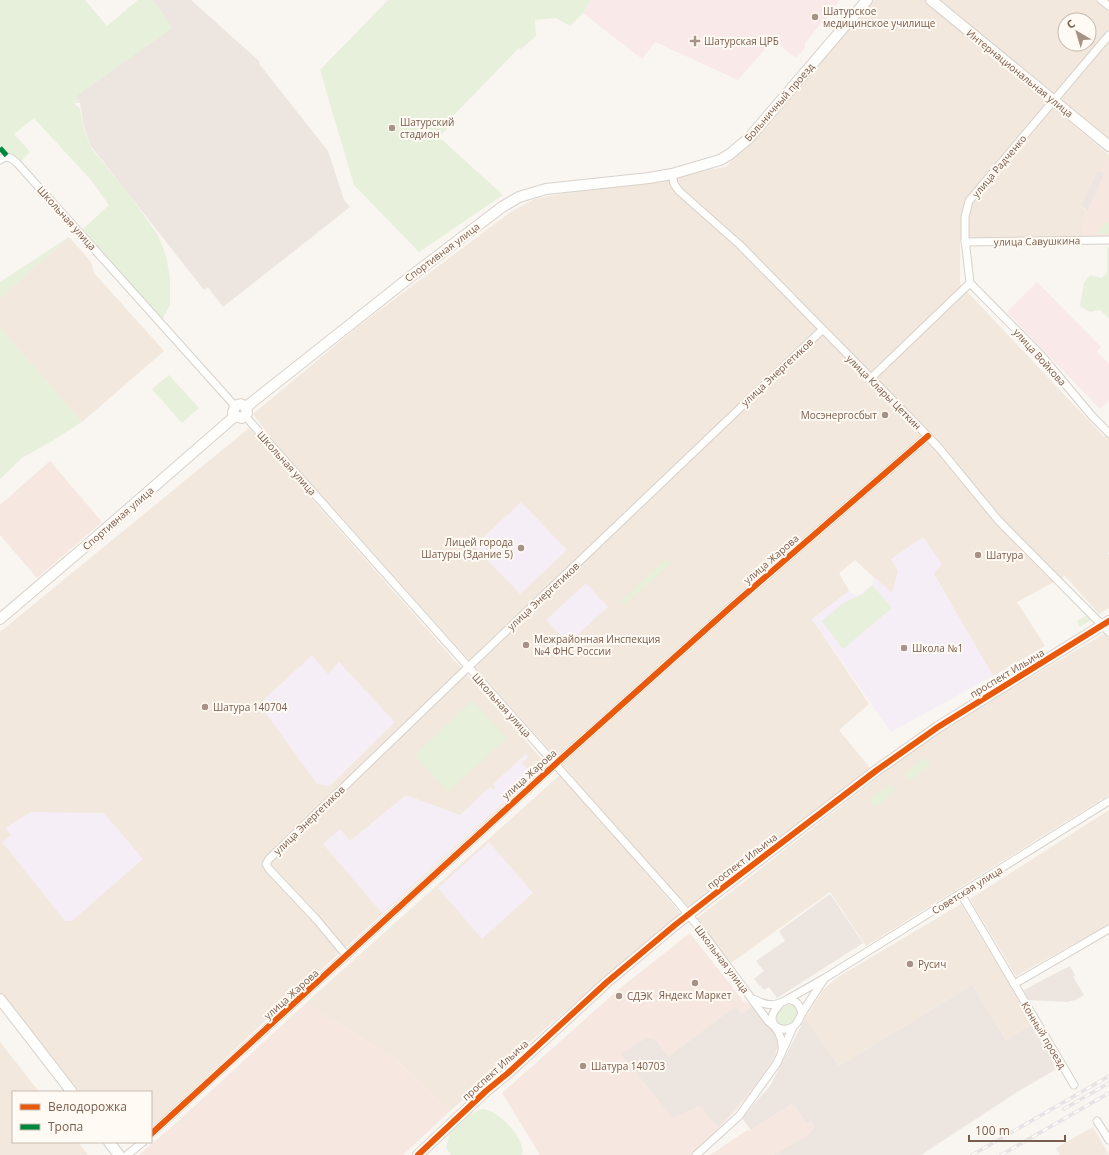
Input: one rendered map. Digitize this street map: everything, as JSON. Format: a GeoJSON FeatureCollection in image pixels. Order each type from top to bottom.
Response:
{"type":"FeatureCollection","features":[{"type":"Feature","properties":{"kind":"street","name":"Больничный проезд"},"geometry":{"type":"LineString","coordinates":[[672,174],[720,160],[741,145],[767,117],[867,0]]}},
{"type":"Feature","properties":{"kind":"street","name":"Интернациональная улица"},"geometry":{"type":"LineString","coordinates":[[931,0],[1109,146]]}},
{"type":"Feature","properties":{"kind":"street"},"geometry":{"type":"LineString","coordinates":[[1101,0],[1109,6]]}},
{"type":"Feature","properties":{"kind":"street","name":"улица Радченко"},"geometry":{"type":"LineString","coordinates":[[970,283],[965,242],[965,218],[969,201],[1109,35]]}},
{"type":"Feature","properties":{"kind":"street","name":"Школьная улица"},"geometry":{"type":"LineString","coordinates":[[0,160],[8,157],[12,158],[366,551],[688,914],[768,1021],[775,1026]]}},
{"type":"Feature","properties":{"kind":"street","name":"улица Клары Цеткин"},"geometry":{"type":"LineString","coordinates":[[672,174],[674,184],[679,191],[740,245],[928,436],[998,520],[1107,626]]}},
{"type":"Feature","properties":{"kind":"street","name":"Спортивная улица"},"geometry":{"type":"LineString","coordinates":[[0,619],[240,411],[502,207],[519,197],[546,189],[649,178],[672,174]]}},
{"type":"Feature","properties":{"kind":"street","name":"улица Савушкина"},"geometry":{"type":"LineString","coordinates":[[965,242],[1109,240]]}},
{"type":"Feature","properties":{"kind":"street"},"geometry":{"type":"LineString","coordinates":[[870,378],[970,283]]}},
{"type":"Feature","properties":{"kind":"street","name":"улица Войкова"},"geometry":{"type":"LineString","coordinates":[[970,283],[1041,355],[1092,416],[1109,433]]}},
{"type":"Feature","properties":{"kind":"street","name":"улица Энергетиков"},"geometry":{"type":"LineString","coordinates":[[347,956],[266,864],[269,859],[822,330]]}},
{"type":"Feature","properties":{"kind":"street","name":"улица Жарова"},"geometry":{"type":"LineString","coordinates":[[152,1133],[556,764],[733,605],[928,436]]}},
{"type":"Feature","properties":{"kind":"street","name":"проспект Ильича"},"geometry":{"type":"LineString","coordinates":[[418,1155],[486,1091],[508,1073],[607,982],[688,914],[877,770],[950,719],[1107,626]]}},
{"type":"Feature","properties":{"kind":"street","name":"Советская улица"},"geometry":{"type":"LineString","coordinates":[[788,999],[825,978],[1109,801]]}},
{"type":"Feature","properties":{"kind":"street","name":"Конный проезд"},"geometry":{"type":"LineString","coordinates":[[961,894],[1074,1085]]}},
{"type":"Feature","properties":{"kind":"street"},"geometry":{"type":"LineString","coordinates":[[1014,984],[1109,929]]}},
{"type":"Feature","properties":{"kind":"street","name":"Советская улица"},"geometry":{"type":"LineString","coordinates":[[802,1012],[825,978]]}},
{"type":"Feature","properties":{"kind":"street"},"geometry":{"type":"LineString","coordinates":[[0,999],[71,1091]]}},
{"type":"Feature","properties":{"kind":"street","name":"Школьная улица"},"geometry":{"type":"LineString","coordinates":[[753,999],[769,1005],[780,1004]]}},
{"type":"Feature","properties":{"kind":"street"},"geometry":{"type":"LineString","coordinates":[[696,1155],[739,1116],[777,1063],[793,1027],[797,1023],[802,1012],[799,1004],[795,1000],[788,999],[780,1004],[774,1010],[772,1016],[782,1043],[782,1051]]}},
{"type":"Feature","properties":{"kind":"street"},"geometry":{"type":"LineString","coordinates":[[775,1026],[781,1029],[793,1027]]}},
{"type":"Feature","properties":{"kind":"street"},"geometry":{"type":"LineString","coordinates":[[1097,1121],[1109,1140]]}},
{"type":"Feature","properties":{"kind":"street"},"geometry":{"type":"LineString","coordinates":[[110,1143],[119,1155]]}},
{"type":"Feature","properties":{"kind":"street"},"geometry":{"type":"LineString","coordinates":[[127,1155],[141,1143]]}},
{"type":"Feature","properties":{"kind":"shaded area"},"geometry":{"type":"Polygon","coordinates":[[[153,0],[191,0],[259,61],[260,65],[328,151],[344,200],[350,207],[223,307],[208,287],[204,290],[91,146],[84,127],[80,103],[76,96],[172,28],[153,0]]]}},
{"type":"Feature","properties":{"kind":"shaded area","name":"Шатурская ЦРБ"},"geometry":{"type":"Polygon","coordinates":[[[591,0],[840,0],[805,43],[805,48],[796,58],[773,40],[738,80],[655,42],[642,59],[583,13],[591,0]]]}},
{"type":"Feature","properties":{"kind":"shaded area"},"geometry":{"type":"Polygon","coordinates":[[[871,0],[924,0],[1109,155],[1109,158],[1080,207],[1086,210],[1082,237],[960,240],[960,284],[1104,437],[1109,432],[1109,552],[1107,553],[1109,555],[1109,608],[1099,614],[1065,576],[1017,602],[1045,646],[993,676],[934,574],[898,572],[892,594],[855,560],[839,573],[849,591],[812,619],[869,704],[839,730],[870,768],[688,908],[275,443],[253,414],[360,325],[512,211],[535,199],[549,196],[726,167],[871,0]]]}},
{"type":"Feature","properties":{"kind":"shaded area"},"geometry":{"type":"Polygon","coordinates":[[[937,0],[1095,0],[1109,11],[1109,29],[1097,43],[1097,12],[1057,12],[1057,52],[1089,52],[1053,95],[937,0]]]}},
{"type":"Feature","properties":{"kind":"shaded area"},"geometry":{"type":"Polygon","coordinates":[[[1109,42],[1109,142],[1059,100],[1109,42]]]}},
{"type":"Feature","properties":{"kind":"shaded area"},"geometry":{"type":"Polygon","coordinates":[[[1109,158],[1109,236],[1082,237],[1086,210],[1080,207],[1097,170],[1101,170],[1109,158]]]}},
{"type":"Feature","properties":{"kind":"shaded area"},"geometry":{"type":"Polygon","coordinates":[[[1098,170],[1104,173],[1088,210],[1081,206],[1098,170]]]}},
{"type":"Feature","properties":{"kind":"shaded area"},"geometry":{"type":"Polygon","coordinates":[[[69,237],[91,262],[94,273],[164,351],[82,422],[0,328],[0,298],[69,237]]]}},
{"type":"Feature","properties":{"kind":"shaded area"},"geometry":{"type":"Polygon","coordinates":[[[1037,282],[1101,347],[1097,352],[1109,364],[1109,400],[1100,409],[1007,312],[1037,282]]]}},
{"type":"Feature","properties":{"kind":"shaded area"},"geometry":{"type":"Polygon","coordinates":[[[249,428],[547,765],[269,1017],[152,1128],[152,1091],[79,1091],[0,992],[0,632],[249,428]]]}},
{"type":"Feature","properties":{"kind":"shaded area"},"geometry":{"type":"Polygon","coordinates":[[[50,461],[102,522],[37,578],[0,535],[0,505],[50,461]]]}},
{"type":"Feature","properties":{"kind":"shaded area","name":"Лицей города Шатуры (Здание 5)"},"geometry":{"type":"Polygon","coordinates":[[[521,502],[567,550],[520,594],[474,546],[521,502]]]}},
{"type":"Feature","properties":{"kind":"shaded area","name":"Школа №1"},"geometry":{"type":"Polygon","coordinates":[[[923,537],[942,564],[934,574],[993,676],[891,732],[812,619],[849,591],[855,595],[858,595],[872,585],[874,577],[892,593],[898,572],[891,559],[923,537]]]}},
{"type":"Feature","properties":{"kind":"shaded area"},"geometry":{"type":"Polygon","coordinates":[[[586,583],[608,607],[568,643],[546,620],[586,583]]]}},
{"type":"Feature","properties":{"kind":"shaded area"},"geometry":{"type":"Polygon","coordinates":[[[1107,632],[1109,634],[1109,795],[866,946],[830,892],[731,963],[696,919],[934,735],[1107,632]]]}},
{"type":"Feature","properties":{"kind":"shaded area"},"geometry":{"type":"Polygon","coordinates":[[[312,655],[328,674],[339,662],[395,722],[330,786],[317,784],[259,704],[312,655]]]}},
{"type":"Feature","properties":{"kind":"shaded area"},"geometry":{"type":"Polygon","coordinates":[[[526,754],[528,757],[522,763],[534,775],[382,913],[323,844],[340,829],[350,841],[406,795],[460,815],[490,787],[493,790],[496,787],[493,784],[526,754]]]}},
{"type":"Feature","properties":{"kind":"shaded area"},"geometry":{"type":"Polygon","coordinates":[[[561,774],[681,914],[607,975],[450,1111],[394,1058],[306,1003],[561,774]]]}},
{"type":"Feature","properties":{"kind":"shaded area"},"geometry":{"type":"Polygon","coordinates":[[[1109,810],[1109,924],[1016,976],[970,899],[1109,810]]]}},
{"type":"Feature","properties":{"kind":"shaded area"},"geometry":{"type":"Polygon","coordinates":[[[31,812],[104,813],[143,859],[72,921],[65,921],[2,842],[11,835],[5,828],[31,812]]]}},
{"type":"Feature","properties":{"kind":"shaded area"},"geometry":{"type":"Polygon","coordinates":[[[489,842],[533,893],[482,939],[438,888],[489,842]]]}},
{"type":"Feature","properties":{"kind":"shaded area"},"geometry":{"type":"Polygon","coordinates":[[[830,894],[863,943],[777,998],[769,987],[764,990],[754,979],[764,971],[756,961],[785,941],[779,931],[830,894]]]}},
{"type":"Feature","properties":{"kind":"shaded area"},"geometry":{"type":"Polygon","coordinates":[[[961,904],[1033,1024],[1006,1040],[972,985],[839,1066],[805,1018],[824,989],[838,977],[961,904]]]}},
{"type":"Feature","properties":{"kind":"shaded area"},"geometry":{"type":"Polygon","coordinates":[[[690,933],[743,1001],[753,1005],[780,1041],[774,1059],[759,1083],[734,1113],[692,1155],[540,1155],[502,1093],[619,989],[690,933]]]}},
{"type":"Feature","properties":{"kind":"shaded area"},"geometry":{"type":"Polygon","coordinates":[[[1070,966],[1075,975],[1073,977],[1084,995],[1067,1002],[1028,1000],[1023,991],[1070,966]]]}},
{"type":"Feature","properties":{"kind":"shaded area"},"geometry":{"type":"Polygon","coordinates":[[[972,985],[1006,1040],[1033,1024],[1058,1068],[1014,1094],[921,1155],[774,1155],[809,1135],[815,1127],[811,1121],[806,1124],[793,1103],[751,1130],[742,1118],[770,1086],[805,1018],[839,1066],[972,985]]]}},
{"type":"Feature","properties":{"kind":"shaded area"},"geometry":{"type":"Polygon","coordinates":[[[306,1003],[394,1058],[450,1111],[403,1155],[140,1154],[174,1125],[306,1003]]]}},
{"type":"Feature","properties":{"kind":"shaded area"},"geometry":{"type":"Polygon","coordinates":[[[753,1006],[779,1041],[772,1060],[757,1083],[719,1127],[711,1120],[703,1108],[698,1106],[673,1118],[621,1054],[646,1038],[656,1040],[668,1057],[735,1007],[742,1014],[753,1006]]]}},
{"type":"Feature","properties":{"kind":"shaded area"},"geometry":{"type":"Polygon","coordinates":[[[0,1042],[38,1091],[12,1091],[12,1143],[79,1143],[88,1155],[0,1155],[0,1042]]]}},
{"type":"Feature","properties":{"kind":"shaded area"},"geometry":{"type":"Polygon","coordinates":[[[793,1103],[806,1124],[811,1120],[815,1126],[921,1155],[710,1155],[746,1131],[751,1130],[793,1103]]]}},
{"type":"Feature","properties":{"kind":"shaded area"},"geometry":{"type":"Polygon","coordinates":[[[1093,1127],[1109,1155],[1060,1155],[1056,1148],[1093,1127]]]}},
{"type":"Feature","properties":{"kind":"green space"},"geometry":{"type":"Polygon","coordinates":[[[0,0],[85,0],[107,26],[138,0],[153,0],[172,28],[77,96],[80,103],[74,103],[80,109],[84,129],[92,149],[128,193],[158,235],[166,256],[170,278],[170,305],[161,322],[80,232],[109,205],[91,180],[34,118],[14,134],[30,152],[18,164],[8,157],[0,148],[0,0]]]}},
{"type":"Feature","properties":{"kind":"green space","name":"Шатурский стадион"},"geometry":{"type":"Polygon","coordinates":[[[388,0],[591,0],[583,13],[570,26],[556,18],[535,20],[536,36],[521,49],[519,48],[452,117],[455,120],[439,137],[503,195],[419,252],[354,185],[320,70],[388,0]]]}},
{"type":"Feature","properties":{"kind":"green space"},"geometry":{"type":"Polygon","coordinates":[[[1107,222],[1109,223],[1109,234],[1096,234],[1107,222]]]}},
{"type":"Feature","properties":{"kind":"green space"},"geometry":{"type":"Polygon","coordinates":[[[69,237],[0,298],[0,282],[69,237]]]}},
{"type":"Feature","properties":{"kind":"green space"},"geometry":{"type":"Polygon","coordinates":[[[1107,247],[1109,247],[1109,318],[1100,310],[1090,312],[1080,306],[1084,283],[1090,275],[1102,278],[1107,272],[1107,247]]]}},
{"type":"Feature","properties":{"kind":"green space"},"geometry":{"type":"Polygon","coordinates":[[[0,328],[82,422],[22,458],[0,479],[0,328]]]}},
{"type":"Feature","properties":{"kind":"green space"},"geometry":{"type":"Polygon","coordinates":[[[169,375],[199,408],[182,423],[152,389],[169,375]]]}},
{"type":"Feature","properties":{"kind":"green space"},"geometry":{"type":"Polygon","coordinates":[[[666,559],[671,563],[625,605],[621,601],[666,559]]]}},
{"type":"Feature","properties":{"kind":"green space"},"geometry":{"type":"Polygon","coordinates":[[[872,585],[892,608],[843,649],[822,621],[842,604],[863,594],[872,585]]]}},
{"type":"Feature","properties":{"kind":"green space"},"geometry":{"type":"Polygon","coordinates":[[[1087,615],[1091,620],[1080,627],[1077,621],[1087,615]]]}},
{"type":"Feature","properties":{"kind":"green space"},"geometry":{"type":"Polygon","coordinates":[[[472,701],[507,738],[448,792],[414,755],[472,701]]]}},
{"type":"Feature","properties":{"kind":"green space"},"geometry":{"type":"Polygon","coordinates":[[[924,758],[930,765],[909,781],[904,774],[924,758]]]}},
{"type":"Feature","properties":{"kind":"green space"},"geometry":{"type":"Polygon","coordinates":[[[890,784],[895,791],[875,807],[869,800],[890,784]]]}},
{"type":"Feature","properties":{"kind":"green space"},"geometry":{"type":"Polygon","coordinates":[[[793,1004],[798,1008],[798,1012],[791,1025],[781,1025],[776,1019],[776,1012],[787,1005],[793,1004]]]}},
{"type":"Feature","properties":{"kind":"green space"},"geometry":{"type":"Polygon","coordinates":[[[483,1109],[496,1114],[509,1125],[522,1146],[523,1153],[521,1155],[451,1155],[446,1148],[450,1133],[472,1113],[483,1109]]]}},
{"type":"Feature","properties":{"kind":"railway"},"geometry":{"type":"LineString","coordinates":[[972,1155],[1109,1076]]}},
{"type":"Feature","properties":{"kind":"railway"},"geometry":{"type":"LineString","coordinates":[[1064,1109],[1109,1083]]}},
{"type":"Feature","properties":{"kind":"railway"},"geometry":{"type":"LineString","coordinates":[[1001,1155],[1109,1093]]}},
{"type":"Feature","properties":{"kind":"marked path"},"geometry":{"type":"LineString","coordinates":[[0,148],[8,157]]}},
{"type":"Feature","properties":{"kind":"cycle path"},"geometry":{"type":"LineString","coordinates":[[152,1133],[561,759],[733,605],[928,436]]}},
{"type":"Feature","properties":{"kind":"cycle path"},"geometry":{"type":"LineString","coordinates":[[418,1155],[486,1091],[508,1073],[607,982],[712,896],[877,770],[938,727],[1109,621]]}},
{"type":"Feature","properties":{"kind":"place","name":"Шатурское медицинское училище"},"geometry":{"type":"Point","coordinates":[815,17]}},
{"type":"Feature","properties":{"kind":"place","name":"Шатурская ЦРБ"},"geometry":{"type":"Point","coordinates":[695,41]}},
{"type":"Feature","properties":{"kind":"place","name":"Шатурский стадион"},"geometry":{"type":"Point","coordinates":[392,128]}},
{"type":"Feature","properties":{"kind":"place","name":"Мосэнергосбыт"},"geometry":{"type":"Point","coordinates":[885,415]}},
{"type":"Feature","properties":{"kind":"place","name":"Лицей города Шатуры (Здание 5)"},"geometry":{"type":"Point","coordinates":[521,548]}},
{"type":"Feature","properties":{"kind":"place","name":"Шатура"},"geometry":{"type":"Point","coordinates":[978,555]}},
{"type":"Feature","properties":{"kind":"place","name":"Межрайонная Инспекция №4 ФНС России"},"geometry":{"type":"Point","coordinates":[526,645]}},
{"type":"Feature","properties":{"kind":"place","name":"Школа №1"},"geometry":{"type":"Point","coordinates":[904,648]}},
{"type":"Feature","properties":{"kind":"place","name":"Шатура 140704"},"geometry":{"type":"Point","coordinates":[205,707]}},
{"type":"Feature","properties":{"kind":"place","name":"Русич"},"geometry":{"type":"Point","coordinates":[910,964]}},
{"type":"Feature","properties":{"kind":"place","name":"Яндекс Маркет"},"geometry":{"type":"Point","coordinates":[695,983]}},
{"type":"Feature","properties":{"kind":"place","name":"СДЭК"},"geometry":{"type":"Point","coordinates":[619,996]}},
{"type":"Feature","properties":{"kind":"place","name":"Шатура 140703"},"geometry":{"type":"Point","coordinates":[583,1066]}}]}
